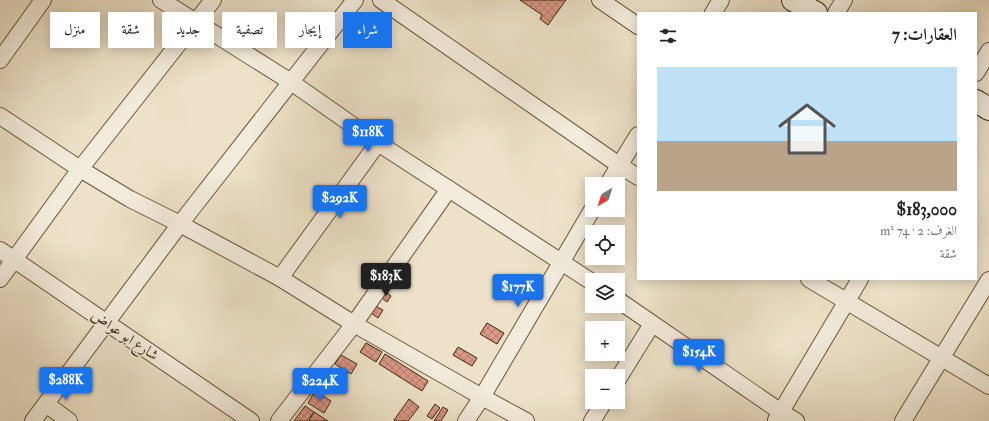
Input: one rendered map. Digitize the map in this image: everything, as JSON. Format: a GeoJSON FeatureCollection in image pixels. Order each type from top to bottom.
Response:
{"type":"FeatureCollection","features":[{"type":"Feature","properties":{"kind":"street"},"geometry":{"type":"LineString","coordinates":[[0,60],[43,0]]}},
{"type":"Feature","properties":{"kind":"street"},"geometry":{"type":"LineString","coordinates":[[161,0],[180,12]]}},
{"type":"Feature","properties":{"kind":"street"},"geometry":{"type":"LineString","coordinates":[[205,12],[214,0]]}},
{"type":"Feature","properties":{"kind":"street"},"geometry":{"type":"LineString","coordinates":[[34,421],[180,224],[355,0]]}},
{"type":"Feature","properties":{"kind":"street"},"geometry":{"type":"LineString","coordinates":[[381,0],[637,176]]}},
{"type":"Feature","properties":{"kind":"street"},"geometry":{"type":"LineString","coordinates":[[600,0],[637,25]]}},
{"type":"Feature","properties":{"kind":"street"},"geometry":{"type":"LineString","coordinates":[[715,12],[721,0]]}},
{"type":"Feature","properties":{"kind":"street"},"geometry":{"type":"LineString","coordinates":[[793,0],[814,12]]}},
{"type":"Feature","properties":{"kind":"street"},"geometry":{"type":"LineString","coordinates":[[837,12],[844,0]]}},
{"type":"Feature","properties":{"kind":"street"},"geometry":{"type":"LineString","coordinates":[[214,34],[291,82],[378,143],[585,277]]}},
{"type":"Feature","properties":{"kind":"street"},"geometry":{"type":"LineString","coordinates":[[0,279],[80,169],[177,48]]}},
{"type":"Feature","properties":{"kind":"street"},"geometry":{"type":"LineString","coordinates":[[977,71],[989,51]]}},
{"type":"Feature","properties":{"kind":"street"},"geometry":{"type":"LineString","coordinates":[[977,102],[989,109]]}},
{"type":"Feature","properties":{"kind":"street"},"geometry":{"type":"LineString","coordinates":[[0,116],[80,169],[130,199],[280,278],[354,324],[526,421]]}},
{"type":"Feature","properties":{"kind":"street"},"geometry":{"type":"LineString","coordinates":[[612,177],[637,137]]}},
{"type":"Feature","properties":{"kind":"street"},"geometry":{"type":"LineString","coordinates":[[280,278],[378,143]]}},
{"type":"Feature","properties":{"kind":"street"},"geometry":{"type":"LineString","coordinates":[[279,421],[354,324],[449,189]]}},
{"type":"Feature","properties":{"kind":"street"},"geometry":{"type":"LineString","coordinates":[[466,421],[482,397],[588,217]]}},
{"type":"Feature","properties":{"kind":"street","name":"شارع ابو عواض"},"geometry":{"type":"LineString","coordinates":[[0,250],[251,421]]}},
{"type":"Feature","properties":{"kind":"street"},"geometry":{"type":"LineString","coordinates":[[811,280],[989,386]]}},
{"type":"Feature","properties":{"kind":"street"},"geometry":{"type":"LineString","coordinates":[[778,417],[859,280]]}},
{"type":"Feature","properties":{"kind":"street"},"geometry":{"type":"LineString","coordinates":[[903,421],[940,358],[989,280]]}},
{"type":"Feature","properties":{"kind":"street"},"geometry":{"type":"LineString","coordinates":[[625,305],[778,417],[796,421]]}},
{"type":"Feature","properties":{"kind":"street"},"geometry":{"type":"LineString","coordinates":[[624,369],[652,324]]}},
{"type":"Feature","properties":{"kind":"street"},"geometry":{"type":"LineString","coordinates":[[46,404],[70,421]]}},
{"type":"Feature","properties":{"kind":"street"},"geometry":{"type":"LineString","coordinates":[[592,421],[600,409]]}},
{"type":"Feature","properties":{"kind":"building"},"geometry":{"type":"Polygon","coordinates":[[[520,0],[566,0],[548,25],[540,19],[542,15],[520,0]]]}},
{"type":"Feature","properties":{"kind":"building"},"geometry":{"type":"Polygon","coordinates":[[[386,292],[391,296],[387,302],[382,298],[386,292]]]}},
{"type":"Feature","properties":{"kind":"building"},"geometry":{"type":"Polygon","coordinates":[[[375,306],[383,310],[378,318],[371,313],[375,306]]]}},
{"type":"Feature","properties":{"kind":"building"},"geometry":{"type":"Polygon","coordinates":[[[487,323],[504,333],[497,344],[480,334],[487,323]]]}},
{"type":"Feature","properties":{"kind":"building"},"geometry":{"type":"Polygon","coordinates":[[[366,343],[382,352],[376,362],[360,352],[366,343]]]}},
{"type":"Feature","properties":{"kind":"building"},"geometry":{"type":"Polygon","coordinates":[[[458,347],[477,358],[472,366],[453,355],[458,347]]]}},
{"type":"Feature","properties":{"kind":"building"},"geometry":{"type":"Polygon","coordinates":[[[385,354],[428,381],[422,391],[379,364],[385,354]]]}},
{"type":"Feature","properties":{"kind":"building"},"geometry":{"type":"Polygon","coordinates":[[[341,355],[357,364],[351,374],[335,364],[341,355]]]}},
{"type":"Feature","properties":{"kind":"building"},"geometry":{"type":"Polygon","coordinates":[[[328,373],[344,383],[338,394],[322,383],[328,373]]]}},
{"type":"Feature","properties":{"kind":"building"},"geometry":{"type":"Polygon","coordinates":[[[315,391],[331,401],[324,413],[308,403],[315,391]]]}},
{"type":"Feature","properties":{"kind":"building"},"geometry":{"type":"Polygon","coordinates":[[[409,399],[419,407],[408,421],[395,421],[394,420],[409,399]]]}},
{"type":"Feature","properties":{"kind":"building"},"geometry":{"type":"Polygon","coordinates":[[[435,404],[440,408],[432,419],[427,416],[435,404]]]}},
{"type":"Feature","properties":{"kind":"building"},"geometry":{"type":"Polygon","coordinates":[[[305,406],[314,412],[307,421],[294,421],[305,406]]]}},
{"type":"Feature","properties":{"kind":"building"},"geometry":{"type":"Polygon","coordinates":[[[443,407],[448,410],[441,421],[434,421],[443,407]]]}},
{"type":"Feature","properties":{"kind":"building"},"geometry":{"type":"Polygon","coordinates":[[[314,412],[328,421],[309,421],[314,412]]]}}]}
